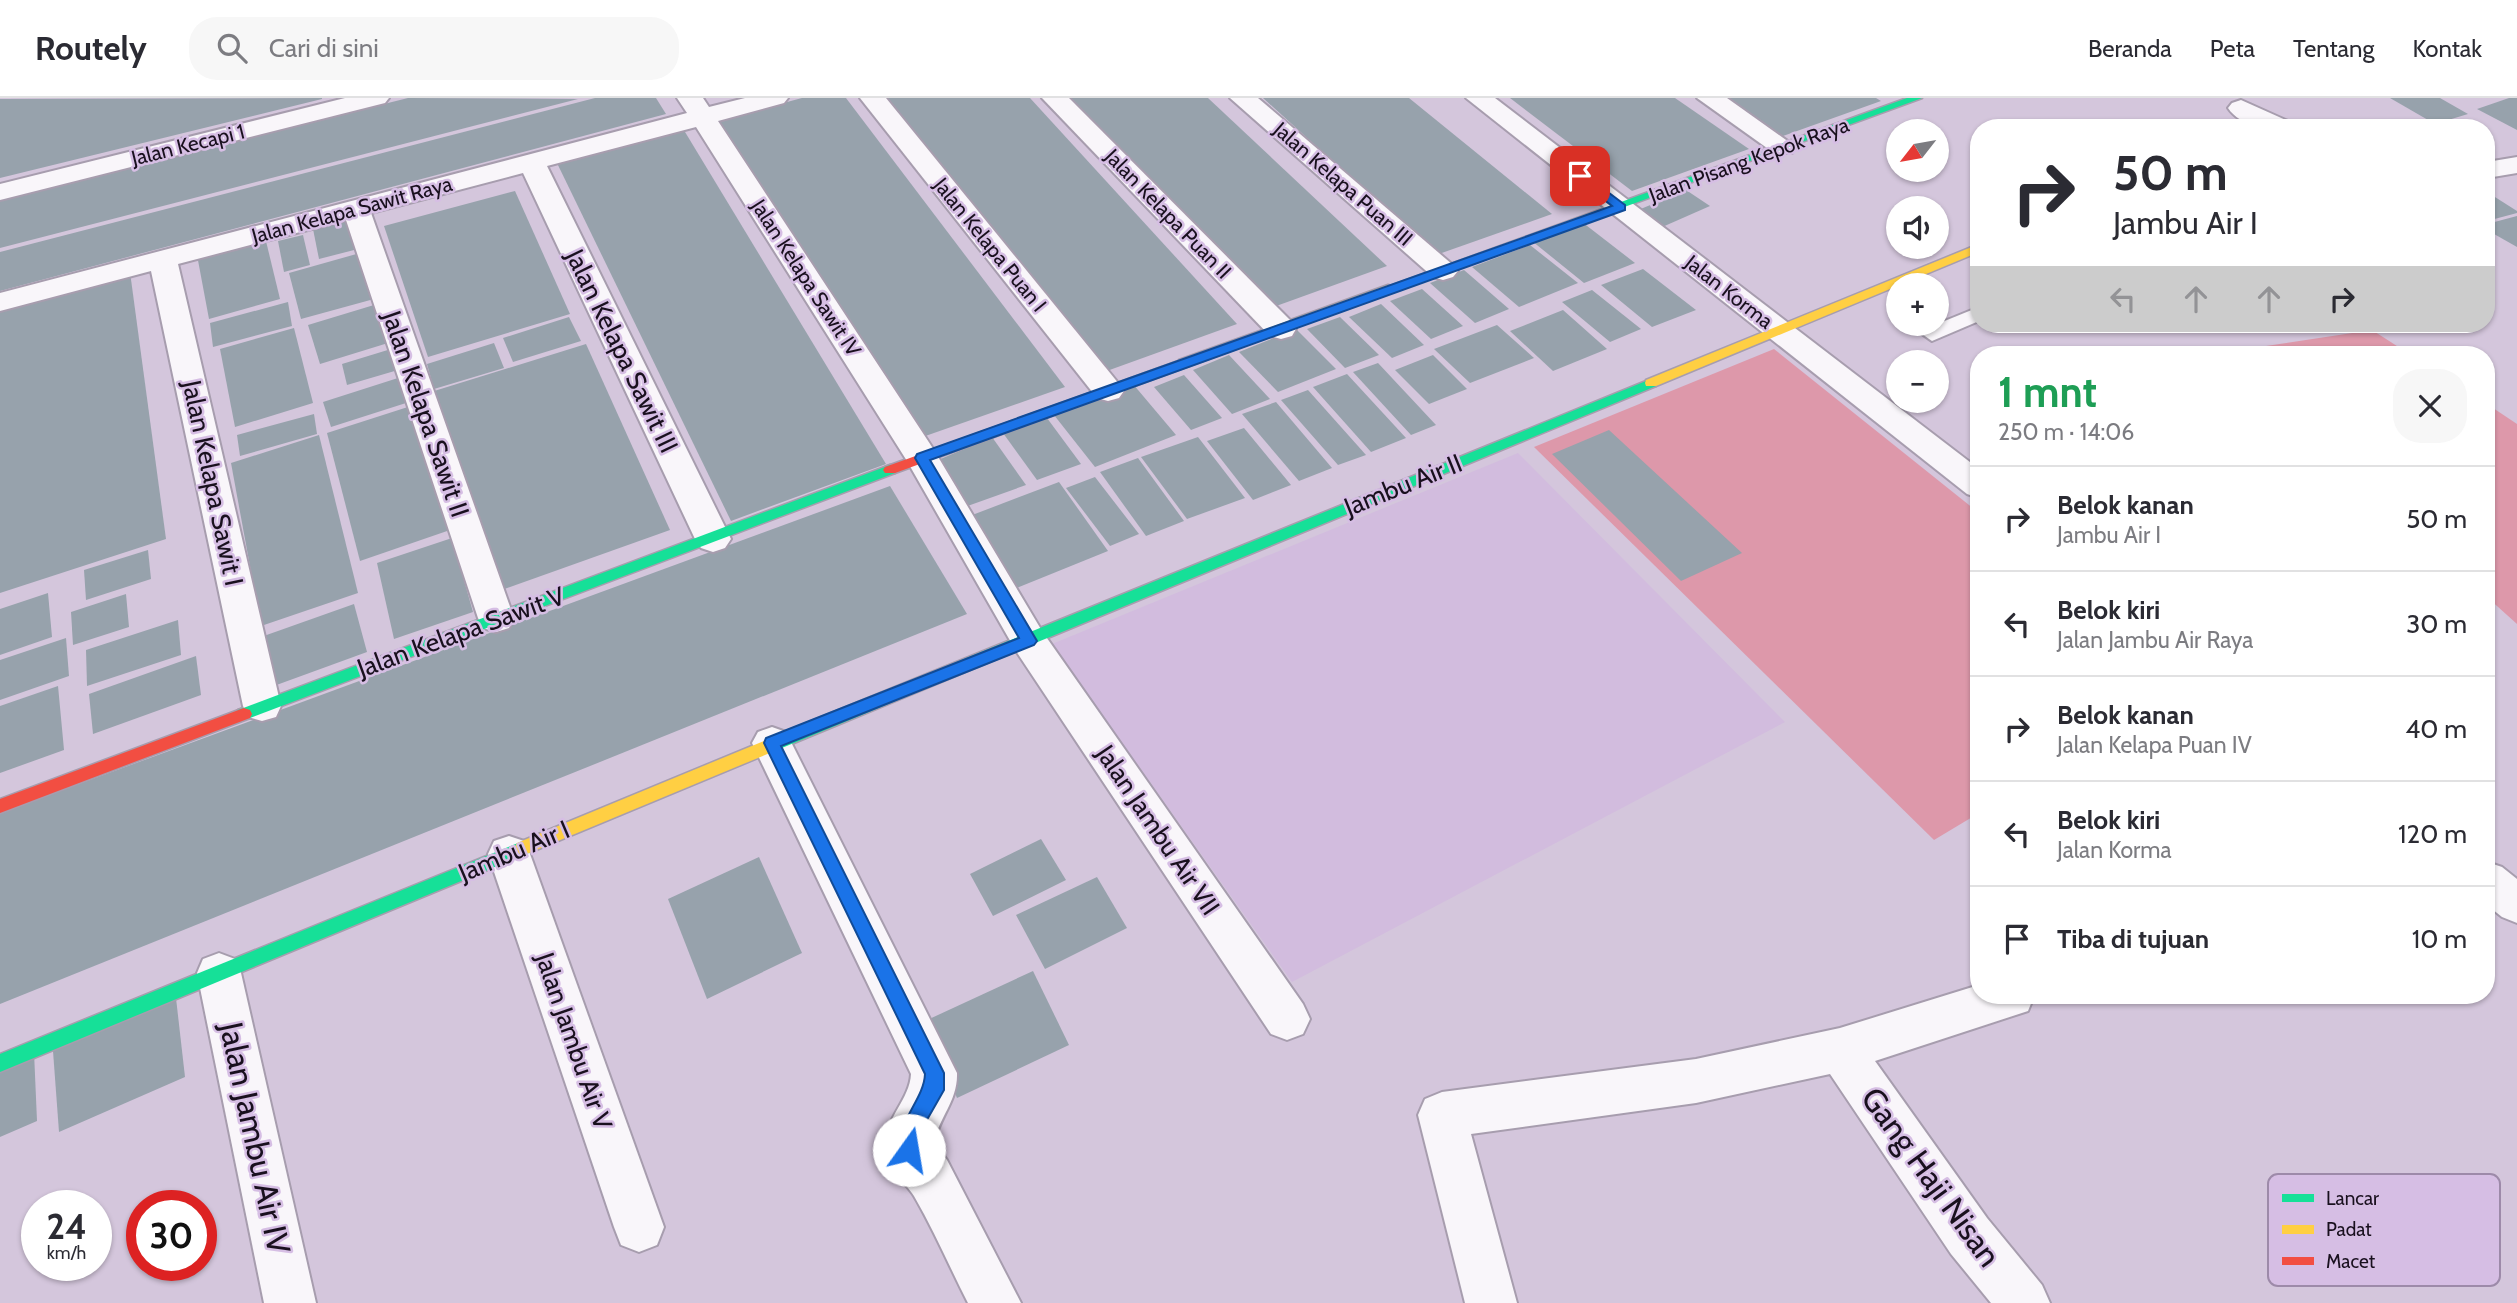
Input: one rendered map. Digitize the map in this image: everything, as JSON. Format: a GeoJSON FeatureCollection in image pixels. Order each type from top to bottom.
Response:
{"type":"FeatureCollection","features":[{"type":"Feature","properties":{"kind":"street","name":"Jalan Kecapi 1"},"geometry":{"type":"LineString","coordinates":[[0,192],[376,98]]}},
{"type":"Feature","properties":{"kind":"street","name":"Jalan Kelapa Sawit Raya"},"geometry":{"type":"LineString","coordinates":[[0,302],[532,163],[696,108],[775,98]]}},
{"type":"Feature","properties":{"kind":"street","name":"Jalan Kelapa Puan I"},"geometry":{"type":"LineString","coordinates":[[873,98],[1108,391]]}},
{"type":"Feature","properties":{"kind":"street","name":"Jalan Kelapa Puan II"},"geometry":{"type":"LineString","coordinates":[[1055,98],[1281,329]]}},
{"type":"Feature","properties":{"kind":"street","name":"Jalan Kelapa Puan III"},"geometry":{"type":"LineString","coordinates":[[1243,98],[1443,271]]}},
{"type":"Feature","properties":{"kind":"street","name":"Jalan Korma"},"geometry":{"type":"LineString","coordinates":[[1479,98],[1970,479]]}},
{"type":"Feature","properties":{"kind":"street"},"geometry":{"type":"LineString","coordinates":[[1710,98],[1783,147]]}},
{"type":"Feature","properties":{"kind":"street","name":"Jalan Pisang Kepok Raya"},"geometry":{"type":"LineString","coordinates":[[1281,329],[1783,147],[1901,100]]}},
{"type":"Feature","properties":{"kind":"street"},"geometry":{"type":"LineString","coordinates":[[2229,119],[2241,103],[2267,119]]}},
{"type":"Feature","properties":{"kind":"street","name":"Jalan Kelapa Sawit IV"},"geometry":{"type":"LineString","coordinates":[[696,108],[922,458],[1029,641]]}},
{"type":"Feature","properties":{"kind":"street","name":"Jalan Kelapa Sawit III"},"geometry":{"type":"LineString","coordinates":[[532,163],[713,539]]}},
{"type":"Feature","properties":{"kind":"street"},"geometry":{"type":"LineString","coordinates":[[2495,169],[2517,165]]}},
{"type":"Feature","properties":{"kind":"street","name":"Jalan Kelapa Sawit II"},"geometry":{"type":"LineString","coordinates":[[356,209],[496,618]]}},
{"type":"Feature","properties":{"kind":"street","name":"Jambu Air II"},"geometry":{"type":"LineString","coordinates":[[1029,641],[1779,331],[1883,285],[1970,251]]}},
{"type":"Feature","properties":{"kind":"street","name":"Jalan Kelapa Sawit I"},"geometry":{"type":"LineString","coordinates":[[163,260],[262,706]]}},
{"type":"Feature","properties":{"kind":"street","name":"Jalan Kelapa Sawit V"},"geometry":{"type":"LineString","coordinates":[[0,806],[922,458],[1281,329]]}},
{"type":"Feature","properties":{"kind":"street","name":"Jambu Air I"},"geometry":{"type":"LineString","coordinates":[[0,1063],[772,743],[1029,641]]}},
{"type":"Feature","properties":{"kind":"street","name":"Jalan Jambu Air VII"},"geometry":{"type":"LineString","coordinates":[[1029,641],[1287,1019]]}},
{"type":"Feature","properties":{"kind":"street"},"geometry":{"type":"LineString","coordinates":[[772,743],[934,1073],[934,1090],[914,1122],[909,1150],[930,1177],[995,1303]]}},
{"type":"Feature","properties":{"kind":"street","name":"Jalan Jambu Air V"},"geometry":{"type":"LineString","coordinates":[[509,854],[639,1227]]}},
{"type":"Feature","properties":{"kind":"street"},"geometry":{"type":"LineString","coordinates":[[2495,886],[2517,904]]}},
{"type":"Feature","properties":{"kind":"street","name":"Jalan Jambu Air IV"},"geometry":{"type":"LineString","coordinates":[[219,973],[290,1303]]}},
{"type":"Feature","properties":{"kind":"street"},"geometry":{"type":"LineString","coordinates":[[1491,1303],[1442,1115],[1696,1081],[1840,1050],[1987,1004]]}},
{"type":"Feature","properties":{"kind":"street","name":"Gang Haji Nisan"},"geometry":{"type":"LineString","coordinates":[[1840,1050],[1969,1236],[2024,1303]]}},
{"type":"Feature","properties":{"kind":"lane"},"geometry":{"type":"LineString","coordinates":[[1949,326],[1970,317]]}},
{"type":"Feature","properties":{"kind":"shaded area"},"geometry":{"type":"Polygon","coordinates":[[[2352,333],[2377,333],[2397,346],[2266,346],[2352,333]]]}},
{"type":"Feature","properties":{"kind":"shaded area"},"geometry":{"type":"Polygon","coordinates":[[[1774,349],[1970,506],[1970,818],[1934,840],[1534,447],[1774,349]]]}},
{"type":"Feature","properties":{"kind":"shaded area"},"geometry":{"type":"Polygon","coordinates":[[[2495,409],[2517,424],[2517,624],[2495,604],[2495,409]]]}},
{"type":"Feature","properties":{"kind":"shaded area"},"geometry":{"type":"Polygon","coordinates":[[[1518,453],[1785,722],[1292,982],[1052,644],[1518,453]]]}},
{"type":"Feature","properties":{"kind":"building"},"geometry":{"type":"Polygon","coordinates":[[[408,98],[578,99],[0,248],[0,200],[408,98]]]}},
{"type":"Feature","properties":{"kind":"building"},"geometry":{"type":"Polygon","coordinates":[[[595,98],[656,98],[666,114],[0,291],[0,252],[595,98]]]}},
{"type":"Feature","properties":{"kind":"building"},"geometry":{"type":"Polygon","coordinates":[[[802,98],[846,98],[1065,387],[914,440],[713,122],[802,98]]]}},
{"type":"Feature","properties":{"kind":"building"},"geometry":{"type":"Polygon","coordinates":[[[887,98],[1030,98],[1237,324],[1104,372],[887,98]]]}},
{"type":"Feature","properties":{"kind":"building"},"geometry":{"type":"Polygon","coordinates":[[[1069,98],[1208,98],[1387,266],[1268,309],[1069,98]]]}},
{"type":"Feature","properties":{"kind":"building"},"geometry":{"type":"Polygon","coordinates":[[[1263,98],[1409,98],[1552,214],[1436,255],[1263,98]]]}},
{"type":"Feature","properties":{"kind":"building"},"geometry":{"type":"Polygon","coordinates":[[[1510,98],[1675,98],[1749,149],[1632,191],[1510,98]]]}},
{"type":"Feature","properties":{"kind":"building"},"geometry":{"type":"Polygon","coordinates":[[[1727,98],[1876,98],[1881,101],[1783,136],[1727,98]]]}},
{"type":"Feature","properties":{"kind":"building"},"geometry":{"type":"Polygon","coordinates":[[[2390,98],[2440,98],[2468,114],[2452,119],[2426,119],[2390,98]]]}},
{"type":"Feature","properties":{"kind":"building"},"geometry":{"type":"Polygon","coordinates":[[[2509,98],[2517,98],[2517,130],[2477,109],[2509,98]]]}},
{"type":"Feature","properties":{"kind":"building"},"geometry":{"type":"Polygon","coordinates":[[[0,99],[322,99],[0,178],[0,99]]]}},
{"type":"Feature","properties":{"kind":"building"},"geometry":{"type":"Polygon","coordinates":[[[682,127],[886,464],[731,521],[556,161],[682,127]]]}},
{"type":"Feature","properties":{"kind":"building"},"geometry":{"type":"Polygon","coordinates":[[[1686,190],[1710,206],[1660,228],[1636,211],[1686,190]]]}},
{"type":"Feature","properties":{"kind":"building"},"geometry":{"type":"Polygon","coordinates":[[[515,191],[570,314],[428,357],[384,226],[515,191]]]}},
{"type":"Feature","properties":{"kind":"building"},"geometry":{"type":"Polygon","coordinates":[[[2495,197],[2517,211],[2495,219],[2495,197]]]}},
{"type":"Feature","properties":{"kind":"building"},"geometry":{"type":"Polygon","coordinates":[[[2517,216],[2517,247],[2495,235],[2495,222],[2517,216]]]}},
{"type":"Feature","properties":{"kind":"building"},"geometry":{"type":"Polygon","coordinates":[[[351,219],[358,249],[319,259],[313,229],[351,219]]]}},
{"type":"Feature","properties":{"kind":"building"},"geometry":{"type":"Polygon","coordinates":[[[1582,222],[1635,263],[1584,283],[1532,241],[1582,222]]]}},
{"type":"Feature","properties":{"kind":"building"},"geometry":{"type":"Polygon","coordinates":[[[303,235],[310,265],[284,272],[278,241],[303,235]]]}},
{"type":"Feature","properties":{"kind":"building"},"geometry":{"type":"Polygon","coordinates":[[[265,237],[280,299],[209,319],[197,255],[265,237]]]}},
{"type":"Feature","properties":{"kind":"building"},"geometry":{"type":"Polygon","coordinates":[[[1530,245],[1578,283],[1519,307],[1472,267],[1530,245]]]}},
{"type":"Feature","properties":{"kind":"building"},"geometry":{"type":"Polygon","coordinates":[[[360,253],[374,299],[301,319],[289,273],[360,253]]]}},
{"type":"Feature","properties":{"kind":"building"},"geometry":{"type":"Polygon","coordinates":[[[1643,269],[1696,310],[1652,327],[1601,285],[1643,269]]]}},
{"type":"Feature","properties":{"kind":"building"},"geometry":{"type":"Polygon","coordinates":[[[1464,270],[1509,309],[1475,323],[1430,283],[1464,270]]]}},
{"type":"Feature","properties":{"kind":"building"},"geometry":{"type":"Polygon","coordinates":[[[130,272],[166,539],[0,593],[0,307],[130,272]]]}},
{"type":"Feature","properties":{"kind":"building"},"geometry":{"type":"Polygon","coordinates":[[[1422,289],[1463,326],[1431,339],[1390,301],[1422,289]]]}},
{"type":"Feature","properties":{"kind":"building"},"geometry":{"type":"Polygon","coordinates":[[[1592,290],[1641,329],[1610,342],[1562,302],[1592,290]]]}},
{"type":"Feature","properties":{"kind":"building"},"geometry":{"type":"Polygon","coordinates":[[[288,302],[292,326],[213,347],[210,323],[288,302]]]}},
{"type":"Feature","properties":{"kind":"building"},"geometry":{"type":"Polygon","coordinates":[[[1381,304],[1424,345],[1392,358],[1349,317],[1381,304]]]}},
{"type":"Feature","properties":{"kind":"building"},"geometry":{"type":"Polygon","coordinates":[[[374,305],[388,343],[320,364],[308,325],[374,305]]]}},
{"type":"Feature","properties":{"kind":"building"},"geometry":{"type":"Polygon","coordinates":[[[1563,310],[1607,349],[1553,371],[1510,331],[1563,310]]]}},
{"type":"Feature","properties":{"kind":"building"},"geometry":{"type":"Polygon","coordinates":[[[569,317],[581,341],[513,362],[503,338],[569,317]]]}},
{"type":"Feature","properties":{"kind":"building"},"geometry":{"type":"Polygon","coordinates":[[[1340,317],[1379,355],[1345,368],[1307,329],[1340,317]]]}},
{"type":"Feature","properties":{"kind":"building"},"geometry":{"type":"Polygon","coordinates":[[[1497,325],[1534,358],[1470,383],[1434,349],[1497,325]]]}},
{"type":"Feature","properties":{"kind":"building"},"geometry":{"type":"Polygon","coordinates":[[[294,328],[313,403],[235,427],[220,349],[294,328]]]}},
{"type":"Feature","properties":{"kind":"building"},"geometry":{"type":"Polygon","coordinates":[[[1296,329],[1336,369],[1278,392],[1239,352],[1296,329]]]}},
{"type":"Feature","properties":{"kind":"building"},"geometry":{"type":"Polygon","coordinates":[[[494,343],[504,368],[434,389],[427,364],[494,343]]]}},
{"type":"Feature","properties":{"kind":"building"},"geometry":{"type":"Polygon","coordinates":[[[586,344],[670,530],[496,592],[431,392],[586,344]]]}},
{"type":"Feature","properties":{"kind":"building"},"geometry":{"type":"Polygon","coordinates":[[[391,349],[398,370],[347,385],[342,364],[391,349]]]}},
{"type":"Feature","properties":{"kind":"building"},"geometry":{"type":"Polygon","coordinates":[[[1229,355],[1270,399],[1232,414],[1193,370],[1229,355]]]}},
{"type":"Feature","properties":{"kind":"building"},"geometry":{"type":"Polygon","coordinates":[[[1433,355],[1467,389],[1429,404],[1395,370],[1433,355]]]}},
{"type":"Feature","properties":{"kind":"building"},"geometry":{"type":"Polygon","coordinates":[[[1378,363],[1436,425],[1411,435],[1353,372],[1378,363]]]}},
{"type":"Feature","properties":{"kind":"building"},"geometry":{"type":"Polygon","coordinates":[[[1347,374],[1406,438],[1371,452],[1313,387],[1347,374]]]}},
{"type":"Feature","properties":{"kind":"building"},"geometry":{"type":"Polygon","coordinates":[[[1184,375],[1222,418],[1191,430],[1154,387],[1184,375]]]}},
{"type":"Feature","properties":{"kind":"building"},"geometry":{"type":"Polygon","coordinates":[[[398,378],[406,403],[331,427],[323,402],[398,378]]]}},
{"type":"Feature","properties":{"kind":"building"},"geometry":{"type":"Polygon","coordinates":[[[1133,384],[1176,435],[1095,467],[1054,415],[1133,384]]]}},
{"type":"Feature","properties":{"kind":"building"},"geometry":{"type":"Polygon","coordinates":[[[1308,390],[1366,455],[1338,465],[1281,400],[1308,390]]]}},
{"type":"Feature","properties":{"kind":"building"},"geometry":{"type":"Polygon","coordinates":[[[1276,402],[1332,468],[1299,481],[1242,414],[1276,402]]]}},
{"type":"Feature","properties":{"kind":"building"},"geometry":{"type":"Polygon","coordinates":[[[411,406],[450,530],[360,561],[327,433],[411,406]]]}},
{"type":"Feature","properties":{"kind":"building"},"geometry":{"type":"Polygon","coordinates":[[[314,414],[317,434],[240,456],[237,435],[314,414]]]}},
{"type":"Feature","properties":{"kind":"building"},"geometry":{"type":"Polygon","coordinates":[[[1047,418],[1081,464],[1037,480],[1003,433],[1047,418]]]}},
{"type":"Feature","properties":{"kind":"building"},"geometry":{"type":"Polygon","coordinates":[[[1244,428],[1291,485],[1253,500],[1207,441],[1244,428]]]}},
{"type":"Feature","properties":{"kind":"building"},"geometry":{"type":"Polygon","coordinates":[[[1609,430],[1742,553],[1681,581],[1552,454],[1609,430]]]}},
{"type":"Feature","properties":{"kind":"building"},"geometry":{"type":"Polygon","coordinates":[[[319,435],[358,593],[261,626],[231,463],[319,435]]]}},
{"type":"Feature","properties":{"kind":"building"},"geometry":{"type":"Polygon","coordinates":[[[992,437],[1026,485],[962,508],[936,461],[992,437]]]}},
{"type":"Feature","properties":{"kind":"building"},"geometry":{"type":"Polygon","coordinates":[[[1198,437],[1245,498],[1187,519],[1141,457],[1198,437]]]}},
{"type":"Feature","properties":{"kind":"building"},"geometry":{"type":"Polygon","coordinates":[[[1138,458],[1184,521],[1146,536],[1100,472],[1138,458]]]}},
{"type":"Feature","properties":{"kind":"building"},"geometry":{"type":"Polygon","coordinates":[[[1095,477],[1139,534],[1110,546],[1066,488],[1095,477]]]}},
{"type":"Feature","properties":{"kind":"building"},"geometry":{"type":"Polygon","coordinates":[[[1059,482],[1108,551],[1014,589],[967,517],[1059,482]]]}},
{"type":"Feature","properties":{"kind":"building"},"geometry":{"type":"Polygon","coordinates":[[[890,486],[967,614],[0,1004],[0,813],[890,486]]]}},
{"type":"Feature","properties":{"kind":"building"},"geometry":{"type":"Polygon","coordinates":[[[452,538],[473,612],[394,639],[377,563],[452,538]]]}},
{"type":"Feature","properties":{"kind":"building"},"geometry":{"type":"Polygon","coordinates":[[[148,550],[151,579],[86,600],[84,570],[148,550]]]}},
{"type":"Feature","properties":{"kind":"building"},"geometry":{"type":"Polygon","coordinates":[[[48,593],[52,637],[0,655],[0,609],[48,593]]]}},
{"type":"Feature","properties":{"kind":"building"},"geometry":{"type":"Polygon","coordinates":[[[126,594],[129,627],[73,645],[71,612],[126,594]]]}},
{"type":"Feature","properties":{"kind":"building"},"geometry":{"type":"Polygon","coordinates":[[[354,604],[367,652],[271,687],[261,637],[354,604]]]}},
{"type":"Feature","properties":{"kind":"building"},"geometry":{"type":"Polygon","coordinates":[[[178,620],[181,655],[87,686],[86,650],[178,620]]]}},
{"type":"Feature","properties":{"kind":"building"},"geometry":{"type":"Polygon","coordinates":[[[66,638],[69,676],[0,700],[0,660],[66,638]]]}},
{"type":"Feature","properties":{"kind":"building"},"geometry":{"type":"Polygon","coordinates":[[[196,656],[201,695],[93,734],[89,694],[196,656]]]}},
{"type":"Feature","properties":{"kind":"building"},"geometry":{"type":"Polygon","coordinates":[[[58,686],[64,750],[0,773],[0,706],[58,686]]]}},
{"type":"Feature","properties":{"kind":"building"},"geometry":{"type":"Polygon","coordinates":[[[1041,839],[1066,880],[993,916],[970,874],[1041,839]]]}},
{"type":"Feature","properties":{"kind":"building"},"geometry":{"type":"Polygon","coordinates":[[[759,857],[802,953],[707,999],[668,899],[759,857]]]}},
{"type":"Feature","properties":{"kind":"building"},"geometry":{"type":"Polygon","coordinates":[[[1097,877],[1127,928],[1045,969],[1016,915],[1097,877]]]}},
{"type":"Feature","properties":{"kind":"building"},"geometry":{"type":"Polygon","coordinates":[[[1033,971],[1069,1045],[957,1098],[925,1021],[1033,971]]]}},
{"type":"Feature","properties":{"kind":"building"},"geometry":{"type":"Polygon","coordinates":[[[176,998],[185,1077],[59,1132],[53,1051],[176,998]]]}},
{"type":"Feature","properties":{"kind":"building"},"geometry":{"type":"Polygon","coordinates":[[[34,1052],[37,1121],[0,1137],[0,1066],[34,1052]]]}},
{"type":"Feature","properties":{"kind":"traffic: fast"},"geometry":{"type":"LineString","coordinates":[[1388,289],[1917,98]]}},
{"type":"Feature","properties":{"kind":"traffic: fast"},"geometry":{"type":"LineString","coordinates":[[771,745],[1651,383]]}},
{"type":"Feature","properties":{"kind":"traffic: fast"},"geometry":{"type":"LineString","coordinates":[[244,714],[890,470]]}},
{"type":"Feature","properties":{"kind":"traffic: fast"},"geometry":{"type":"LineString","coordinates":[[0,1063],[523,848]]}},
{"type":"Feature","properties":{"kind":"traffic: slow"},"geometry":{"type":"LineString","coordinates":[[1651,383],[1970,252]]}},
{"type":"Feature","properties":{"kind":"traffic: slow"},"geometry":{"type":"LineString","coordinates":[[1184,363],[1388,289]]}},
{"type":"Feature","properties":{"kind":"traffic: slow"},"geometry":{"type":"LineString","coordinates":[[523,848],[771,745]]}},
{"type":"Feature","properties":{"kind":"traffic: jam"},"geometry":{"type":"LineString","coordinates":[[890,470],[1184,363]]}},
{"type":"Feature","properties":{"kind":"traffic: jam"},"geometry":{"type":"LineString","coordinates":[[0,806],[244,714]]}},
{"type":"Feature","properties":{"kind":"route"},"geometry":{"type":"LineString","coordinates":[[909,1150],[914,1122],[934,1090],[934,1073],[772,743],[1029,641],[922,458],[1620,207],[1580,176]]}}]}
